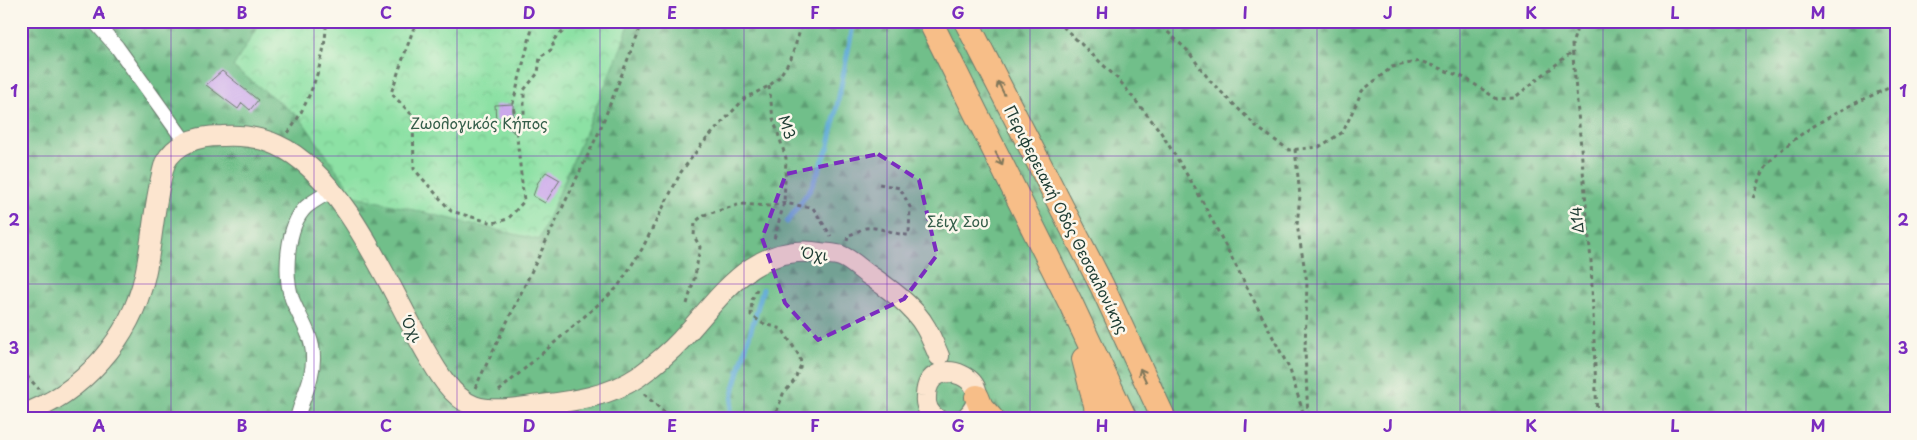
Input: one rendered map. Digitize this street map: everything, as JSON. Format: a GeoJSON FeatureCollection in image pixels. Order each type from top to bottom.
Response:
{"type":"FeatureCollection","features":[{"type":"Feature","properties":{"kind":"highway"},"geometry":{"type":"LineString","coordinates":[[930,21],[1071,304],[1125,419]]}},
{"type":"Feature","properties":{"kind":"highway","name":"Περιφερειακή Οδός Θεσσαλονίκης"},"geometry":{"type":"LineString","coordinates":[[966,21],[1102,286],[1164,419]]}},
{"type":"Feature","properties":{"kind":"highway"},"geometry":{"type":"LineString","coordinates":[[1071,304],[1094,396],[1097,419]]}},
{"type":"Feature","properties":{"kind":"highway"},"geometry":{"type":"LineString","coordinates":[[977,398],[981,407],[992,419]]}},
{"type":"Feature","properties":{"kind":"main road","name":"Όχι"},"geometry":{"type":"LineString","coordinates":[[21,415],[51,403],[78,383],[103,358],[129,319],[144,277],[165,163],[174,150],[186,143],[202,138],[227,136],[272,142],[303,161],[332,190],[367,246],[432,362],[455,393],[468,403],[488,409],[545,404],[596,395],[632,381],[675,346],[746,270],[769,258],[797,251],[841,256],[876,280],[907,305],[925,326],[939,356],[948,367],[972,382],[977,398]]}},
{"type":"Feature","properties":{"kind":"main road"},"geometry":{"type":"LineString","coordinates":[[935,418],[928,410],[926,393],[939,366],[939,356]]}},
{"type":"Feature","properties":{"kind":"main road"},"geometry":{"type":"LineString","coordinates":[[934,378],[941,374],[958,372]]}},
{"type":"Feature","properties":{"kind":"main road"},"geometry":{"type":"LineString","coordinates":[[965,419],[976,406],[977,398]]}},
{"type":"Feature","properties":{"kind":"street"},"geometry":{"type":"LineString","coordinates":[[94,21],[117,47],[186,143]]}},
{"type":"Feature","properties":{"kind":"street"},"geometry":{"type":"LineString","coordinates":[[297,419],[312,375],[313,354],[309,336],[292,298],[287,276],[288,256],[295,224],[305,208],[332,190]]}},
{"type":"Feature","properties":{"kind":"path"},"geometry":{"type":"LineString","coordinates":[[294,125],[300,118],[322,59],[326,21]]}},
{"type":"Feature","properties":{"kind":"path"},"geometry":{"type":"LineString","coordinates":[[420,21],[413,30],[391,93],[413,116],[414,169],[451,211],[494,223],[508,220],[524,201],[513,102],[534,21]]}},
{"type":"Feature","properties":{"kind":"path"},"geometry":{"type":"LineString","coordinates":[[516,129],[524,114],[524,90],[538,73],[540,57],[554,48],[552,41],[575,21]]}},
{"type":"Feature","properties":{"kind":"path"},"geometry":{"type":"LineString","coordinates":[[468,403],[598,132],[643,21]]}},
{"type":"Feature","properties":{"kind":"path"},"geometry":{"type":"LineString","coordinates":[[468,403],[499,391],[616,288],[642,249],[681,172],[702,144],[745,98],[769,86],[780,77],[791,59],[804,21]]}},
{"type":"Feature","properties":{"kind":"path"},"geometry":{"type":"LineString","coordinates":[[1057,21],[1119,80],[1160,131],[1197,191],[1290,370],[1307,419]]}},
{"type":"Feature","properties":{"kind":"path"},"geometry":{"type":"LineString","coordinates":[[1156,21],[1187,50],[1211,82],[1258,128],[1289,150],[1319,147],[1343,132],[1362,91],[1392,67],[1420,61],[1464,78],[1497,99],[1514,98],[1573,51]]}},
{"type":"Feature","properties":{"kind":"path","name":"Δ14"},"geometry":{"type":"LineString","coordinates":[[1579,21],[1573,51],[1591,261],[1597,419]]}},
{"type":"Feature","properties":{"kind":"path"},"geometry":{"type":"LineString","coordinates":[[1753,198],[1770,161],[1806,131],[1862,100],[1896,85]]}},
{"type":"Feature","properties":{"kind":"path","name":"Μ3"},"geometry":{"type":"LineString","coordinates":[[769,86],[773,118],[786,158],[784,203],[771,248]]}},
{"type":"Feature","properties":{"kind":"path"},"geometry":{"type":"LineString","coordinates":[[1295,150],[1300,196],[1297,225],[1307,282],[1305,350],[1307,419]]}},
{"type":"Feature","properties":{"kind":"path"},"geometry":{"type":"LineString","coordinates":[[21,244],[25,275],[21,288]]}},
{"type":"Feature","properties":{"kind":"path"},"geometry":{"type":"LineString","coordinates":[[757,289],[752,300],[751,316],[762,323],[782,328],[800,357],[801,365],[794,381],[782,394],[774,419]]}},
{"type":"Feature","properties":{"kind":"path"},"geometry":{"type":"LineString","coordinates":[[21,370],[51,403]]}},
{"type":"Feature","properties":{"kind":"path"},"geometry":{"type":"LineString","coordinates":[[632,381],[665,413],[666,419]]}},
{"type":"Feature","properties":{"kind":"highlighted area"},"geometry":{"type":"Polygon","coordinates":[[[878,154],[919,180],[937,255],[904,299],[818,340],[785,303],[762,238],[786,174],[878,154]]]}},
{"type":"Feature","properties":{"kind":"green space","name":"Σέιχ Σου"},"geometry":{"type":"Polygon","coordinates":[[[21,21],[1896,21],[1896,419],[21,419],[21,21]]]}},
{"type":"Feature","properties":{"kind":"green space","name":"Ζωολογικός Κήπος"},"geometry":{"type":"Polygon","coordinates":[[[261,21],[630,21],[621,48],[539,240],[355,196],[300,118],[233,67],[261,21]]]}},
{"type":"Feature","properties":{"kind":"building"},"geometry":{"type":"Polygon","coordinates":[[[222,71],[258,100],[250,110],[242,103],[238,109],[206,85],[222,71]]]}},
{"type":"Feature","properties":{"kind":"building"},"geometry":{"type":"Polygon","coordinates":[[[513,104],[514,133],[503,121],[496,121],[495,105],[513,104]]]}},
{"type":"Feature","properties":{"kind":"building"},"geometry":{"type":"Polygon","coordinates":[[[546,172],[560,180],[545,203],[533,196],[538,182],[546,172]]]}},
{"type":"Feature","properties":{"kind":"waterway"},"geometry":{"type":"LineString","coordinates":[[787,222],[811,188],[829,146],[854,21]]}},
{"type":"Feature","properties":{"kind":"waterway"},"geometry":{"type":"LineString","coordinates":[[729,419],[734,388],[763,289]]}}]}
